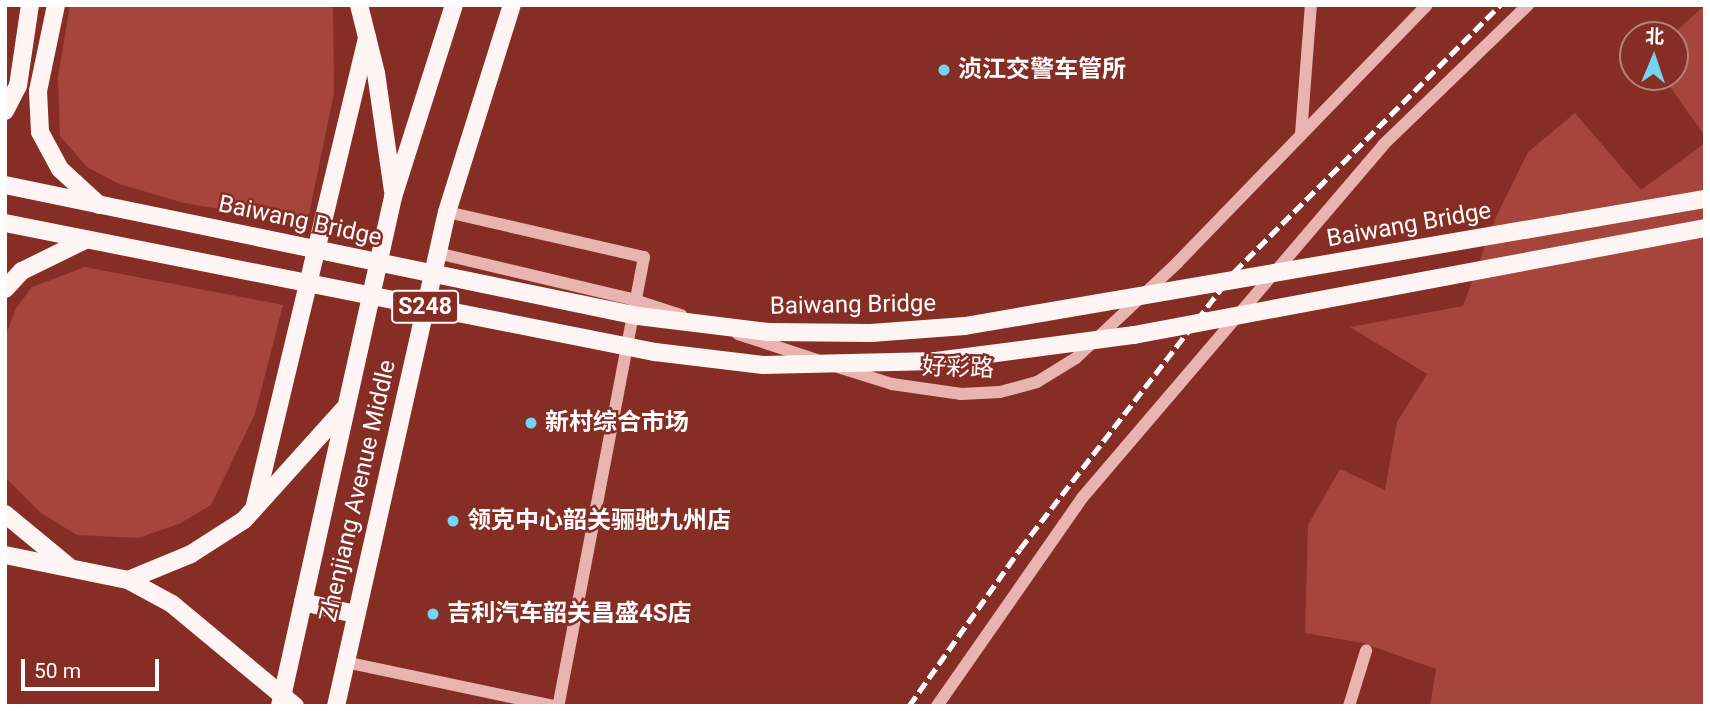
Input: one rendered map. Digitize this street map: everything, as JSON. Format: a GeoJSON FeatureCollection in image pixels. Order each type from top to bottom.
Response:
{"type":"FeatureCollection","features":[{"type":"Feature","properties":{"kind":"main road"},"geometry":{"type":"LineString","coordinates":[[5,111],[18,86],[30,5]]}},
{"type":"Feature","properties":{"kind":"main road"},"geometry":{"type":"LineString","coordinates":[[55,5],[38,91],[40,132],[60,169],[99,205]]}},
{"type":"Feature","properties":{"kind":"main road"},"geometry":{"type":"LineString","coordinates":[[359,5],[367,37],[393,197]]}},
{"type":"Feature","properties":{"kind":"main road","name":"Zhenjiang Avenue Middle"},"geometry":{"type":"LineString","coordinates":[[286,703],[303,602],[393,197],[454,5]]}},
{"type":"Feature","properties":{"kind":"main road","name":"Zhenjiang Avenue Middle"},"geometry":{"type":"LineString","coordinates":[[336,706],[447,212],[512,5]]}},
{"type":"Feature","properties":{"kind":"main road"},"geometry":{"type":"LineString","coordinates":[[254,509],[367,37]]}},
{"type":"Feature","properties":{"kind":"main road","name":"Baiwang Bridge"},"geometry":{"type":"LineString","coordinates":[[5,185],[638,316],[768,332],[871,333],[965,327],[1705,199]]}},
{"type":"Feature","properties":{"kind":"main road"},"geometry":{"type":"LineString","coordinates":[[5,223],[655,352],[762,365],[936,361],[1134,335],[1705,228]]}},
{"type":"Feature","properties":{"kind":"main road"},"geometry":{"type":"LineString","coordinates":[[5,289],[29,266],[85,240]]}},
{"type":"Feature","properties":{"kind":"main road"},"geometry":{"type":"LineString","coordinates":[[128,580],[191,554],[254,509],[345,407]]}},
{"type":"Feature","properties":{"kind":"main road"},"geometry":{"type":"LineString","coordinates":[[5,514],[70,568]]}},
{"type":"Feature","properties":{"kind":"main road"},"geometry":{"type":"LineString","coordinates":[[5,555],[128,580],[172,604],[286,703]]}},
{"type":"Feature","properties":{"kind":"main road"},"geometry":{"type":"LineString","coordinates":[[303,602],[355,614]]}},
{"type":"Feature","properties":{"kind":"street"},"geometry":{"type":"LineString","coordinates":[[1301,134],[1311,5]]}},
{"type":"Feature","properties":{"kind":"street","name":"好彩路"},"geometry":{"type":"LineString","coordinates":[[437,253],[636,301],[892,384],[928,391],[1000,392],[1037,382],[1076,358],[1177,263],[1427,5]]}},
{"type":"Feature","properties":{"kind":"street"},"geometry":{"type":"LineString","coordinates":[[937,706],[1082,498],[1383,145],[1528,5]]}},
{"type":"Feature","properties":{"kind":"street"},"geometry":{"type":"LineString","coordinates":[[447,212],[644,257],[558,706]]}},
{"type":"Feature","properties":{"kind":"street"},"geometry":{"type":"LineString","coordinates":[[1349,706],[1366,651]]}},
{"type":"Feature","properties":{"kind":"street"},"geometry":{"type":"LineString","coordinates":[[345,662],[553,706]]}},
{"type":"Feature","properties":{"kind":"shaded area"},"geometry":{"type":"Polygon","coordinates":[[[70,5],[333,5],[334,93],[307,224],[184,203],[119,184],[87,167],[60,136],[58,77],[70,5]]]}},
{"type":"Feature","properties":{"kind":"shaded area"},"geometry":{"type":"Polygon","coordinates":[[[1705,5],[1705,136],[1673,91],[1689,91],[1687,21],[1705,5]]]}},
{"type":"Feature","properties":{"kind":"shaded area"},"geometry":{"type":"Polygon","coordinates":[[[1575,113],[1641,190],[1705,143],[1705,706],[1430,706],[1436,669],[1363,643],[1305,633],[1308,525],[1340,469],[1385,490],[1397,422],[1427,374],[1350,327],[1463,306],[1495,219],[1528,152],[1575,113]]]}},
{"type":"Feature","properties":{"kind":"shaded area"},"geometry":{"type":"Polygon","coordinates":[[[85,267],[283,305],[255,414],[211,505],[179,524],[138,538],[77,535],[41,513],[5,477],[5,337],[16,308],[32,287],[85,267]]]}},
{"type":"Feature","properties":{"kind":"railway"},"geometry":{"type":"LineString","coordinates":[[909,706],[1020,549],[1234,272],[1500,5]]}},
{"type":"Feature","properties":{"kind":"place","name":"浈江交警车管所"},"geometry":{"type":"Point","coordinates":[944,70]}},
{"type":"Feature","properties":{"kind":"place","name":"新村综合市场"},"geometry":{"type":"Point","coordinates":[531,423]}},
{"type":"Feature","properties":{"kind":"place","name":"领克中心韶关骊驰九州店"},"geometry":{"type":"Point","coordinates":[453,521]}},
{"type":"Feature","properties":{"kind":"place","name":"吉利汽车韶关昌盛4S店"},"geometry":{"type":"Point","coordinates":[433,614]}}]}
